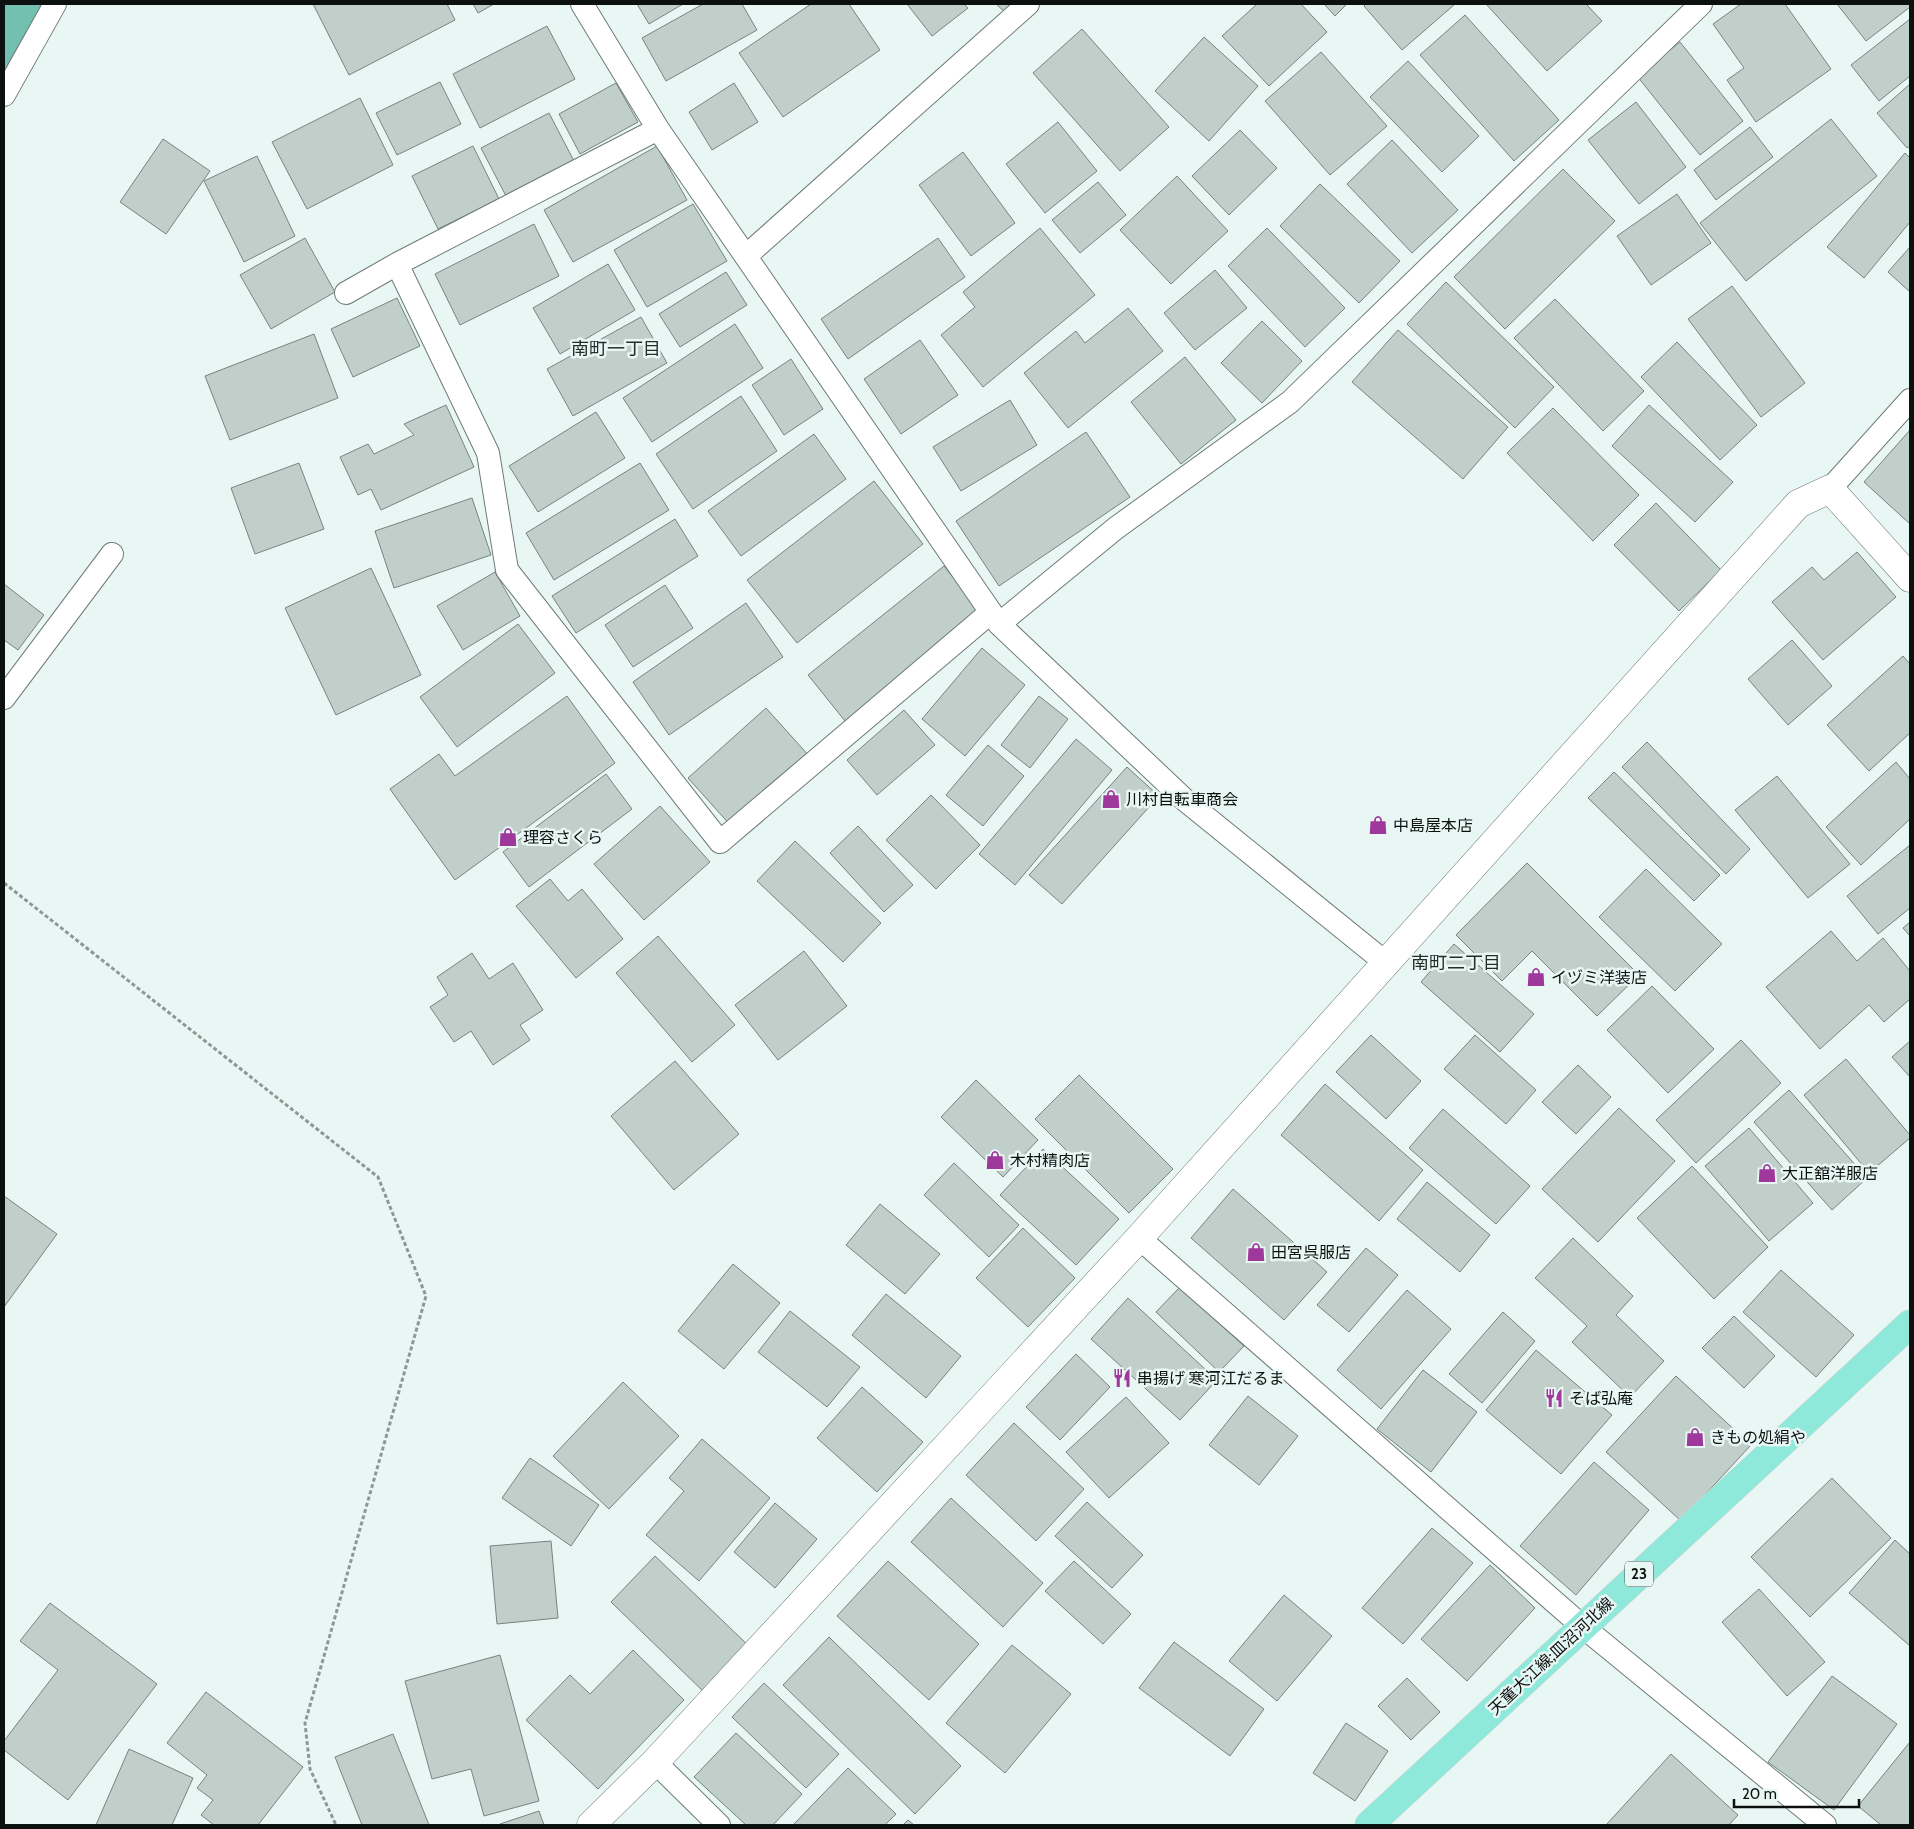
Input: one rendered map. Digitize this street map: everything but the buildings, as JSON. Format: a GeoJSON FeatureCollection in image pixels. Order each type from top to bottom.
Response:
{"type":"FeatureCollection","features":[{"type":"Feature","properties":{"kind":"main road","name":"天童大江線;皿沼河北線"},"geometry":{"type":"LineString","coordinates":[[1369,1825],[1910,1324]]}},
{"type":"Feature","properties":{"kind":"street"},"geometry":{"type":"LineString","coordinates":[[591,1825],[655,1762],[1138,1238],[1798,504],[1830,489],[1910,578]]}},
{"type":"Feature","properties":{"kind":"lane"},"geometry":{"type":"LineString","coordinates":[[4,95],[55,4]]}},
{"type":"Feature","properties":{"kind":"lane"},"geometry":{"type":"LineString","coordinates":[[582,4],[658,129],[995,618],[1186,801],[1386,963]]}},
{"type":"Feature","properties":{"kind":"lane"},"geometry":{"type":"LineString","coordinates":[[746,256],[1028,4]]}},
{"type":"Feature","properties":{"kind":"lane"},"geometry":{"type":"LineString","coordinates":[[397,264],[488,453],[507,570],[720,842],[995,618],[1290,402],[1700,4]]}},
{"type":"Feature","properties":{"kind":"lane"},"geometry":{"type":"LineString","coordinates":[[346,293],[397,264],[658,129]]}},
{"type":"Feature","properties":{"kind":"lane"},"geometry":{"type":"LineString","coordinates":[[1830,489],[1910,400]]}},
{"type":"Feature","properties":{"kind":"lane"},"geometry":{"type":"LineString","coordinates":[[4,698],[112,554]]}},
{"type":"Feature","properties":{"kind":"lane"},"geometry":{"type":"LineString","coordinates":[[1138,1238],[1582,1626],[1825,1825]]}},
{"type":"Feature","properties":{"kind":"lane"},"geometry":{"type":"LineString","coordinates":[[655,1762],[720,1825]]}},
{"type":"Feature","properties":{"kind":"path"},"geometry":{"type":"LineString","coordinates":[[4,883],[378,1177],[426,1296],[306,1723],[310,1769],[336,1825]]}},
{"type":"Feature","properties":{"kind":"waterway"},"geometry":{"type":"LineString","coordinates":[[4,32],[17,4]]}},
{"type":"Feature","properties":{"kind":"place","name":"川村自転車商会"},"geometry":{"type":"Point","coordinates":[1111,799]}},
{"type":"Feature","properties":{"kind":"place","name":"中島屋本店"},"geometry":{"type":"Point","coordinates":[1378,825]}},
{"type":"Feature","properties":{"kind":"place","name":"理容さくら"},"geometry":{"type":"Point","coordinates":[508,837]}},
{"type":"Feature","properties":{"kind":"place","name":"イヅミ洋装店"},"geometry":{"type":"Point","coordinates":[1536,977]}},
{"type":"Feature","properties":{"kind":"place","name":"木村精肉店"},"geometry":{"type":"Point","coordinates":[995,1160]}},
{"type":"Feature","properties":{"kind":"place","name":"大正舘洋服店"},"geometry":{"type":"Point","coordinates":[1767,1173]}},
{"type":"Feature","properties":{"kind":"place","name":"田宮呉服店"},"geometry":{"type":"Point","coordinates":[1256,1252]}},
{"type":"Feature","properties":{"kind":"place","name":"串揚げ 寒河江だるま"},"geometry":{"type":"Point","coordinates":[1122,1378]}},
{"type":"Feature","properties":{"kind":"place","name":"そば弘庵"},"geometry":{"type":"Point","coordinates":[1554,1398]}},
{"type":"Feature","properties":{"kind":"place","name":"きもの処絹や"},"geometry":{"type":"Point","coordinates":[1695,1437]}},
{"type":"Feature","properties":{"kind":"district","name":"南町一丁目"},"geometry":{"type":"Point","coordinates":[616,349]}},
{"type":"Feature","properties":{"kind":"district","name":"南町二丁目"},"geometry":{"type":"Point","coordinates":[1456,963]}}]}
